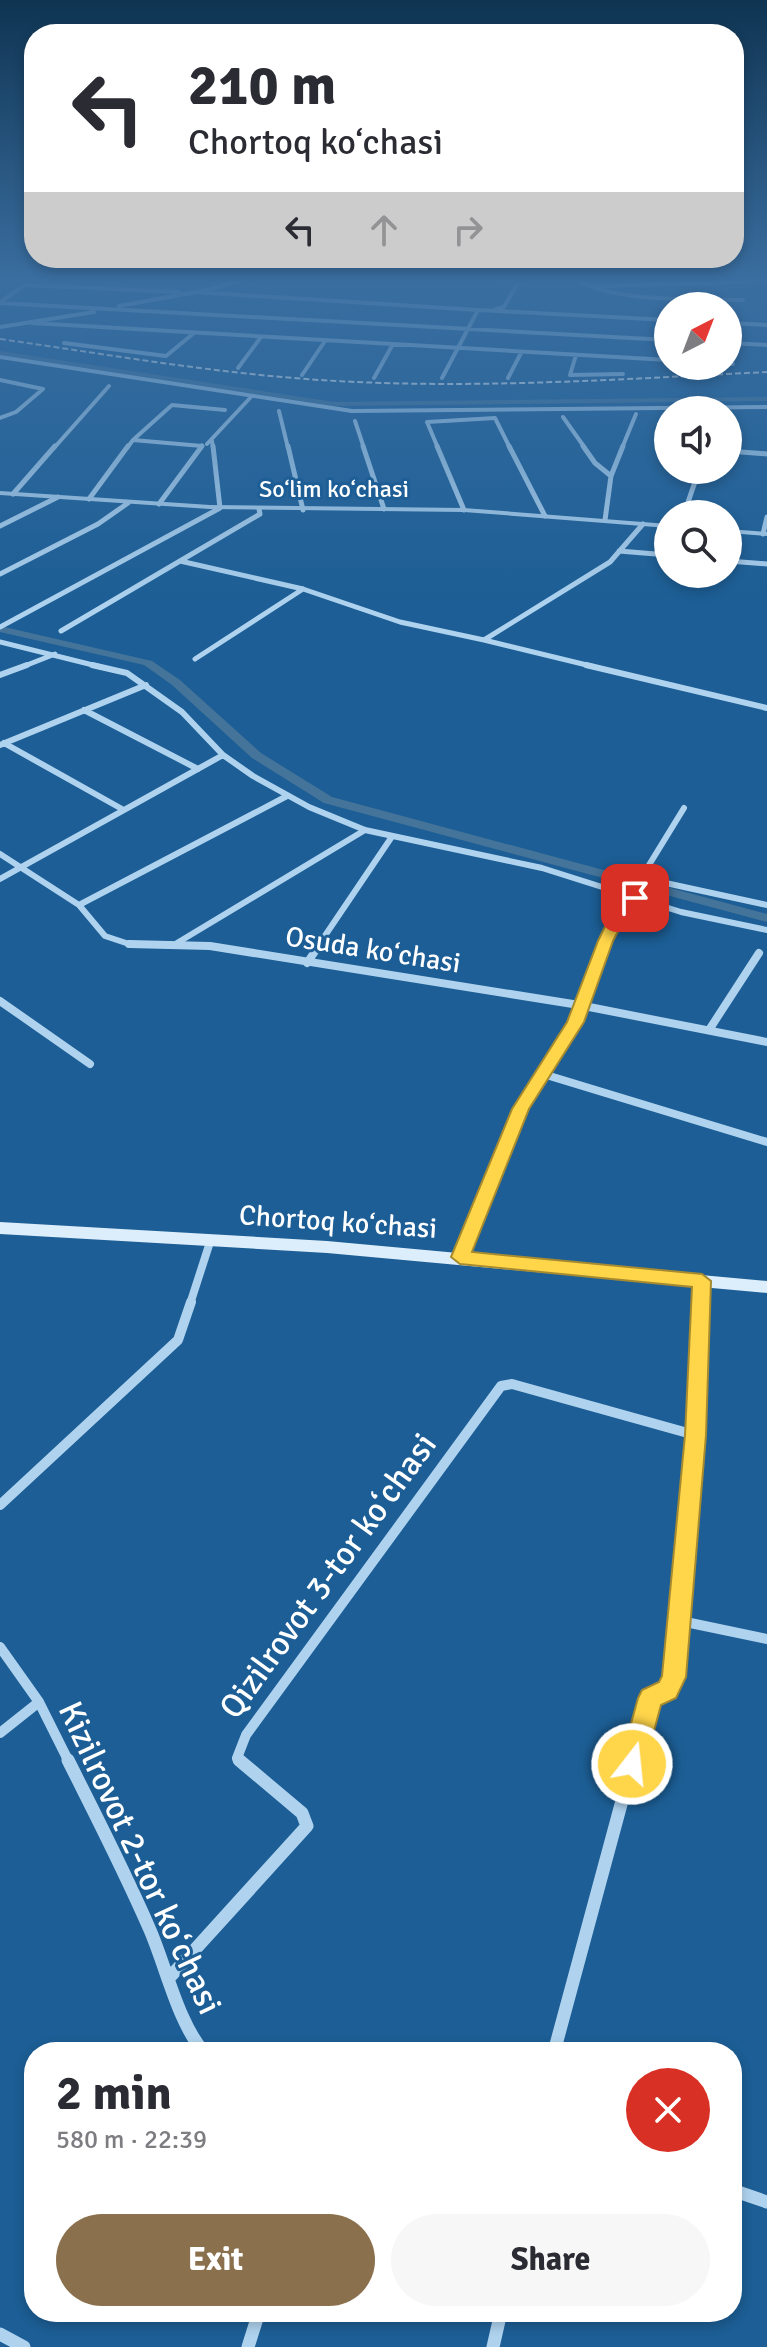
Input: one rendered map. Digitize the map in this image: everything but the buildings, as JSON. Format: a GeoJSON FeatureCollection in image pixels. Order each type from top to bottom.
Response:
{"type":"FeatureCollection","features":[{"type":"Feature","properties":{"kind":"main road","name":"Chortoq koʻchasi"},"geometry":{"type":"LineString","coordinates":[[0,1228],[460,1257],[767,1287]]}},
{"type":"Feature","properties":{"kind":"street"},"geometry":{"type":"LineString","coordinates":[[0,418],[16,412],[43,389],[31,387]]}},
{"type":"Feature","properties":{"kind":"street"},"geometry":{"type":"LineString","coordinates":[[13,494],[109,387]]}},
{"type":"Feature","properties":{"kind":"street"},"geometry":{"type":"LineString","coordinates":[[185,387],[335,410],[401,413],[631,406],[767,407]]}},
{"type":"Feature","properties":{"kind":"street"},"geometry":{"type":"LineString","coordinates":[[159,504],[202,446],[212,441],[247,405],[243,402],[251,397]]}},
{"type":"Feature","properties":{"kind":"street"},"geometry":{"type":"LineString","coordinates":[[89,499],[133,440],[172,405],[225,410]]}},
{"type":"Feature","properties":{"kind":"street"},"geometry":{"type":"LineString","coordinates":[[279,411],[303,510]]}},
{"type":"Feature","properties":{"kind":"street"},"geometry":{"type":"LineString","coordinates":[[605,520],[611,476],[636,414]]}},
{"type":"Feature","properties":{"kind":"street"},"geometry":{"type":"LineString","coordinates":[[563,417],[595,463],[611,476]]}},
{"type":"Feature","properties":{"kind":"street"},"geometry":{"type":"LineString","coordinates":[[464,510],[426,423],[495,418],[545,516]]}},
{"type":"Feature","properties":{"kind":"street"},"geometry":{"type":"LineString","coordinates":[[355,421],[384,509]]}},
{"type":"Feature","properties":{"kind":"street"},"geometry":{"type":"LineString","coordinates":[[133,440],[202,446]]}},
{"type":"Feature","properties":{"kind":"street"},"geometry":{"type":"LineString","coordinates":[[2,626],[220,508],[212,441]]}},
{"type":"Feature","properties":{"kind":"street"},"geometry":{"type":"LineString","coordinates":[[742,452],[767,454]]}},
{"type":"Feature","properties":{"kind":"street","name":"Soʻlim koʻchasi"},"geometry":{"type":"LineString","coordinates":[[0,493],[220,508],[464,510],[654,525]]}},
{"type":"Feature","properties":{"kind":"street"},"geometry":{"type":"LineString","coordinates":[[0,526],[58,497]]}},
{"type":"Feature","properties":{"kind":"street"},"geometry":{"type":"LineString","coordinates":[[0,574],[98,524],[128,503]]}},
{"type":"Feature","properties":{"kind":"street"},"geometry":{"type":"LineString","coordinates":[[61,631],[240,529],[260,514],[259,509]]}},
{"type":"Feature","properties":{"kind":"street"},"geometry":{"type":"LineString","coordinates":[[742,532],[765,534],[767,517]]}},
{"type":"Feature","properties":{"kind":"street"},"geometry":{"type":"LineString","coordinates":[[484,640],[589,576],[619,551],[643,524]]}},
{"type":"Feature","properties":{"kind":"street"},"geometry":{"type":"LineString","coordinates":[[619,551],[654,554]]}},
{"type":"Feature","properties":{"kind":"street"},"geometry":{"type":"LineString","coordinates":[[180,561],[303,589],[400,622],[767,708]]}},
{"type":"Feature","properties":{"kind":"street"},"geometry":{"type":"LineString","coordinates":[[742,562],[767,564]]}},
{"type":"Feature","properties":{"kind":"street"},"geometry":{"type":"LineString","coordinates":[[195,659],[303,589]]}},
{"type":"Feature","properties":{"kind":"street"},"geometry":{"type":"LineString","coordinates":[[0,642],[116,668],[146,685],[182,712],[223,755],[287,796],[365,830],[542,868],[635,898],[767,930]]}},
{"type":"Feature","properties":{"kind":"street"},"geometry":{"type":"LineString","coordinates":[[0,675],[56,654]]}},
{"type":"Feature","properties":{"kind":"street"},"geometry":{"type":"LineString","coordinates":[[2,744],[146,685]]}},
{"type":"Feature","properties":{"kind":"street"},"geometry":{"type":"LineString","coordinates":[[84,710],[198,769]]}},
{"type":"Feature","properties":{"kind":"street"},"geometry":{"type":"LineString","coordinates":[[2,744],[122,809]]}},
{"type":"Feature","properties":{"kind":"street"},"geometry":{"type":"LineString","coordinates":[[0,879],[223,755]]}},
{"type":"Feature","properties":{"kind":"street"},"geometry":{"type":"LineString","coordinates":[[79,905],[287,796]]}},
{"type":"Feature","properties":{"kind":"street"},"geometry":{"type":"LineString","coordinates":[[684,808],[649,865],[649,875],[661,882],[764,904],[767,891]]}},
{"type":"Feature","properties":{"kind":"street"},"geometry":{"type":"LineString","coordinates":[[173,946],[365,830]]}},
{"type":"Feature","properties":{"kind":"street"},"geometry":{"type":"LineString","coordinates":[[307,963],[391,838]]}},
{"type":"Feature","properties":{"kind":"street","name":"Osuda koʻchasi"},"geometry":{"type":"LineString","coordinates":[[0,854],[79,905],[93,926],[117,941],[140,946],[210,946],[579,1005],[767,1042]]}},
{"type":"Feature","properties":{"kind":"street"},"geometry":{"type":"LineString","coordinates":[[460,1257],[521,1109],[575,1022],[579,1005],[618,916],[635,898]]}},
{"type":"Feature","properties":{"kind":"street"},"geometry":{"type":"LineString","coordinates":[[709,1030],[759,953]]}},
{"type":"Feature","properties":{"kind":"street"},"geometry":{"type":"LineString","coordinates":[[0,1001],[90,1064]]}},
{"type":"Feature","properties":{"kind":"street"},"geometry":{"type":"LineString","coordinates":[[543,1074],[767,1142]]}},
{"type":"Feature","properties":{"kind":"street"},"geometry":{"type":"LineString","coordinates":[[0,1505],[178,1340],[211,1239]]}},
{"type":"Feature","properties":{"kind":"street"},"geometry":{"type":"LineString","coordinates":[[557,2042],[650,1698],[667,1690],[674,1677],[676,1620],[695,1435],[702,1281]]}},
{"type":"Feature","properties":{"kind":"street","name":"Qizilrovot 3-tor koʻchasi"},"geometry":{"type":"LineString","coordinates":[[170,1977],[307,1826],[302,1813],[237,1758],[246,1735],[501,1386],[512,1384],[695,1435]]}},
{"type":"Feature","properties":{"kind":"street"},"geometry":{"type":"LineString","coordinates":[[676,1620],[767,1639]]}},
{"type":"Feature","properties":{"kind":"street","name":"Kizilrovot 2-tor koʻchasi"},"geometry":{"type":"LineString","coordinates":[[0,1647],[39,1702],[138,1902],[170,1977],[189,2036],[195,2042]]}},
{"type":"Feature","properties":{"kind":"street"},"geometry":{"type":"LineString","coordinates":[[0,1733],[39,1702]]}},
{"type":"Feature","properties":{"kind":"street"},"geometry":{"type":"LineString","coordinates":[[742,2193],[767,2202]]}},
{"type":"Feature","properties":{"kind":"street"},"geometry":{"type":"LineString","coordinates":[[248,2347],[256,2322]]}},
{"type":"Feature","properties":{"kind":"street"},"geometry":{"type":"LineString","coordinates":[[493,2347],[499,2322]]}},
{"type":"Feature","properties":{"kind":"street"},"geometry":{"type":"LineString","coordinates":[[0,2334],[24,2347]]}},
{"type":"Feature","properties":{"kind":"waterway"},"geometry":{"type":"LineString","coordinates":[[220,387],[334,404],[767,399]]}},
{"type":"Feature","properties":{"kind":"waterway"},"geometry":{"type":"LineString","coordinates":[[0,629],[148,663],[176,683],[256,755],[328,800],[767,918]]}},
{"type":"Feature","properties":{"kind":"route"},"geometry":{"type":"LineString","coordinates":[[632,1764],[650,1698],[667,1690],[674,1677],[676,1620],[695,1435],[702,1281],[460,1257],[521,1109],[575,1022],[579,1005],[618,916],[635,898]]}}]}
